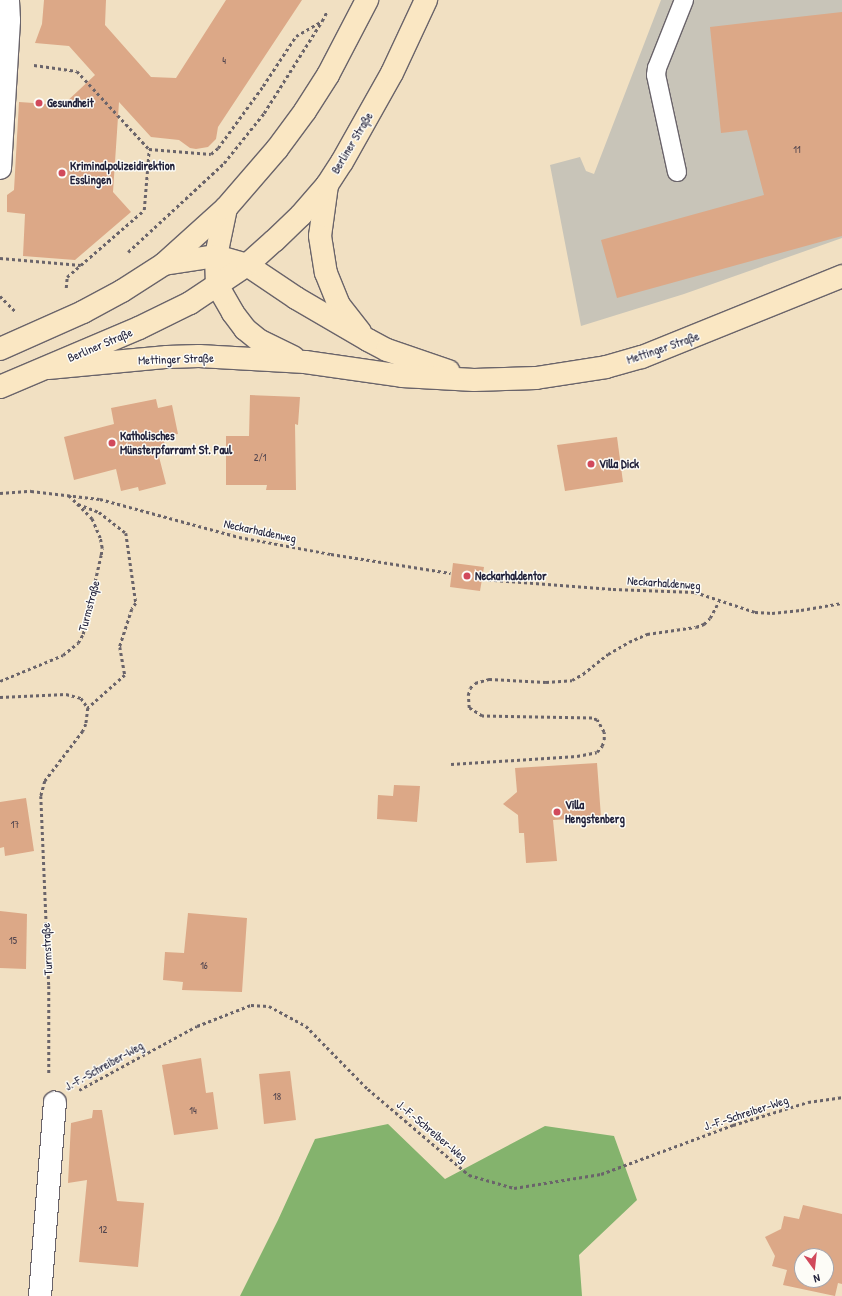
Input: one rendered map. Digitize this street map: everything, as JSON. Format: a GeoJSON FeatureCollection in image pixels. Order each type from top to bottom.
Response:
{"type":"FeatureCollection","features":[{"type":"Feature","properties":{"kind":"main road"},"geometry":{"type":"LineString","coordinates":[[0,348],[83,312],[122,291],[164,264],[226,208],[277,149],[305,111],[328,75],[367,0]]}},
{"type":"Feature","properties":{"kind":"main road","name":"Berliner Straße"},"geometry":{"type":"LineString","coordinates":[[0,387],[48,368],[139,328],[190,303],[247,265],[301,215],[327,185],[367,118],[392,72],[426,0]]}},
{"type":"Feature","properties":{"kind":"main road","name":"Mettinger Straße"},"geometry":{"type":"LineString","coordinates":[[327,185],[322,209],[320,236],[326,273],[339,305],[368,340]]}},
{"type":"Feature","properties":{"kind":"main road"},"geometry":{"type":"LineString","coordinates":[[217,285],[216,256],[226,208]]}},
{"type":"Feature","properties":{"kind":"main road"},"geometry":{"type":"LineString","coordinates":[[164,264],[216,256],[247,265]]}},
{"type":"Feature","properties":{"kind":"main road","name":"Mettinger Straße"},"geometry":{"type":"LineString","coordinates":[[247,265],[296,298],[387,350],[474,380]]}},
{"type":"Feature","properties":{"kind":"main road","name":"Mettinger Straße"},"geometry":{"type":"LineString","coordinates":[[48,368],[167,357],[198,356],[305,362],[402,376],[474,380],[509,380],[568,374],[642,357],[842,276]]}},
{"type":"Feature","properties":{"kind":"main road","name":"Mettinger Straße"},"geometry":{"type":"LineString","coordinates":[[217,285],[233,313],[245,329],[260,341],[305,362]]}},
{"type":"Feature","properties":{"kind":"street"},"geometry":{"type":"LineString","coordinates":[[0,168],[9,20],[8,0]]}},
{"type":"Feature","properties":{"kind":"street"},"geometry":{"type":"LineString","coordinates":[[40,1296],[55,1103]]}},
{"type":"Feature","properties":{"kind":"lane"},"geometry":{"type":"LineString","coordinates":[[677,172],[656,75],[657,68],[684,0]]}},
{"type":"Feature","properties":{"kind":"path"},"geometry":{"type":"LineString","coordinates":[[126,253],[224,163],[264,113],[330,7]]}},
{"type":"Feature","properties":{"kind":"path"},"geometry":{"type":"LineString","coordinates":[[6,62],[77,71],[149,149],[211,154],[218,148],[263,86],[296,36],[322,21]]}},
{"type":"Feature","properties":{"kind":"path"},"geometry":{"type":"LineString","coordinates":[[71,289],[65,293],[67,277],[144,210],[149,149]]}},
{"type":"Feature","properties":{"kind":"path"},"geometry":{"type":"LineString","coordinates":[[0,258],[81,265]]}},
{"type":"Feature","properties":{"kind":"path"},"geometry":{"type":"LineString","coordinates":[[0,296],[18,314]]}},
{"type":"Feature","properties":{"kind":"path","name":"Neckarhaldenweg"},"geometry":{"type":"LineString","coordinates":[[0,493],[31,491],[67,494],[134,507],[239,537],[452,574]]}},
{"type":"Feature","properties":{"kind":"path","name":"Turmstraße"},"geometry":{"type":"LineString","coordinates":[[0,681],[63,655],[72,649],[83,634],[102,548],[100,538],[92,519],[67,494]]}},
{"type":"Feature","properties":{"kind":"path"},"geometry":{"type":"LineString","coordinates":[[0,697],[66,694],[81,698],[88,708],[125,675],[120,647],[132,609],[136,603],[126,533],[99,512],[78,504]]}},
{"type":"Feature","properties":{"kind":"path","name":"Neckarhaldenweg"},"geometry":{"type":"LineString","coordinates":[[482,579],[613,589],[695,592],[756,612],[772,613],[842,603]]}},
{"type":"Feature","properties":{"kind":"path"},"geometry":{"type":"LineString","coordinates":[[451,764],[577,756],[597,752],[602,746],[604,732],[597,720],[592,718],[482,716],[470,708],[468,695],[470,688],[475,683],[489,679],[546,682],[572,680],[583,674],[608,654],[647,634],[696,627],[704,624],[710,618],[720,601]]}},
{"type":"Feature","properties":{"kind":"path","name":"Turmstraße"},"geometry":{"type":"LineString","coordinates":[[55,1103],[49,1088],[49,986],[41,796],[45,781],[83,731],[86,724],[88,708]]}},
{"type":"Feature","properties":{"kind":"path","name":"J.-F.-Schreiber-Weg"},"geometry":{"type":"LineString","coordinates":[[55,1103],[197,1026],[251,1005],[269,1006],[306,1026],[368,1089],[470,1175],[514,1188],[601,1174],[733,1125],[808,1102],[842,1097]]}},
{"type":"Feature","properties":{"kind":"shaded area"},"geometry":{"type":"Polygon","coordinates":[[[661,0],[842,0],[842,238],[684,294],[581,326],[550,165],[580,157],[586,171],[594,174],[661,0]]]}},
{"type":"Feature","properties":{"kind":"green space"},"geometry":{"type":"Polygon","coordinates":[[[388,1124],[445,1179],[545,1126],[614,1136],[637,1200],[579,1255],[582,1296],[240,1296],[278,1220],[315,1139],[388,1124]]]}},
{"type":"Feature","properties":{"kind":"building"},"geometry":{"type":"Polygon","coordinates":[[[44,0],[106,0],[105,25],[151,77],[176,78],[226,0],[302,0],[218,127],[216,139],[208,147],[196,149],[190,148],[179,140],[151,137],[119,102],[113,192],[131,212],[75,260],[23,256],[25,214],[7,212],[7,195],[14,190],[19,102],[63,105],[95,75],[69,46],[35,43],[42,24],[44,0]]]}},
{"type":"Feature","properties":{"kind":"building"},"geometry":{"type":"Polygon","coordinates":[[[842,12],[842,236],[617,298],[601,240],[764,195],[747,130],[721,133],[710,27],[842,12]]]}},
{"type":"Feature","properties":{"kind":"building"},"geometry":{"type":"Polygon","coordinates":[[[250,395],[300,397],[298,425],[295,424],[296,490],[266,490],[267,485],[226,485],[226,436],[249,436],[250,395]]]}},
{"type":"Feature","properties":{"kind":"building","name":"Katholisches Münsterpfarramt St. Paul"},"geometry":{"type":"Polygon","coordinates":[[[156,399],[158,408],[172,405],[178,434],[163,436],[165,446],[157,449],[166,484],[139,491],[138,487],[121,491],[116,469],[74,480],[64,437],[114,424],[111,408],[156,399]]]}},
{"type":"Feature","properties":{"kind":"building","name":"Villa Dick"},"geometry":{"type":"Polygon","coordinates":[[[617,437],[623,482],[565,491],[557,445],[617,437]]]}},
{"type":"Feature","properties":{"kind":"building","name":"Neckarhaldentor"},"geometry":{"type":"Polygon","coordinates":[[[453,563],[484,567],[480,591],[450,587],[453,563]]]}},
{"type":"Feature","properties":{"kind":"building","name":"Villa Hengstenberg"},"geometry":{"type":"Polygon","coordinates":[[[597,763],[601,817],[553,820],[557,861],[526,863],[524,833],[519,833],[518,815],[503,804],[517,792],[515,768],[597,763]]]}},
{"type":"Feature","properties":{"kind":"building"},"geometry":{"type":"Polygon","coordinates":[[[394,785],[420,786],[417,822],[377,819],[378,795],[393,796],[394,785]]]}},
{"type":"Feature","properties":{"kind":"building"},"geometry":{"type":"Polygon","coordinates":[[[26,798],[34,851],[5,856],[4,847],[0,848],[0,802],[26,798]]]}},
{"type":"Feature","properties":{"kind":"building"},"geometry":{"type":"Polygon","coordinates":[[[0,911],[27,914],[26,969],[0,968],[0,911]]]}},
{"type":"Feature","properties":{"kind":"building"},"geometry":{"type":"Polygon","coordinates":[[[188,913],[247,918],[242,992],[182,990],[183,982],[163,980],[165,952],[184,953],[188,913]]]}},
{"type":"Feature","properties":{"kind":"building"},"geometry":{"type":"Polygon","coordinates":[[[201,1058],[206,1093],[213,1092],[218,1129],[174,1135],[162,1065],[201,1058]]]}},
{"type":"Feature","properties":{"kind":"building"},"geometry":{"type":"Polygon","coordinates":[[[290,1071],[296,1120],[264,1124],[259,1074],[290,1071]]]}},
{"type":"Feature","properties":{"kind":"building"},"geometry":{"type":"Polygon","coordinates":[[[93,1110],[102,1110],[117,1201],[144,1203],[138,1267],[79,1262],[87,1180],[68,1183],[71,1123],[92,1118],[93,1110]]]}},
{"type":"Feature","properties":{"kind":"building"},"geometry":{"type":"Polygon","coordinates":[[[803,1205],[842,1214],[842,1284],[838,1283],[835,1296],[797,1288],[834,1288],[834,1248],[794,1248],[794,1287],[783,1285],[787,1270],[772,1266],[775,1256],[765,1237],[781,1229],[784,1216],[799,1219],[803,1205]]]}},
{"type":"Feature","properties":{"kind":"place","name":"Gesundheit"},"geometry":{"type":"Point","coordinates":[39,103]}},
{"type":"Feature","properties":{"kind":"place","name":"Kriminalpolizeidirektion Esslingen"},"geometry":{"type":"Point","coordinates":[62,173]}},
{"type":"Feature","properties":{"kind":"place","name":"Katholisches Münsterpfarramt St. Paul"},"geometry":{"type":"Point","coordinates":[112,443]}},
{"type":"Feature","properties":{"kind":"place","name":"Villa Dick"},"geometry":{"type":"Point","coordinates":[591,464]}},
{"type":"Feature","properties":{"kind":"place","name":"Neckarhaldentor"},"geometry":{"type":"Point","coordinates":[467,576]}},
{"type":"Feature","properties":{"kind":"place","name":"Villa Hengstenberg"},"geometry":{"type":"Point","coordinates":[557,812]}}]}
